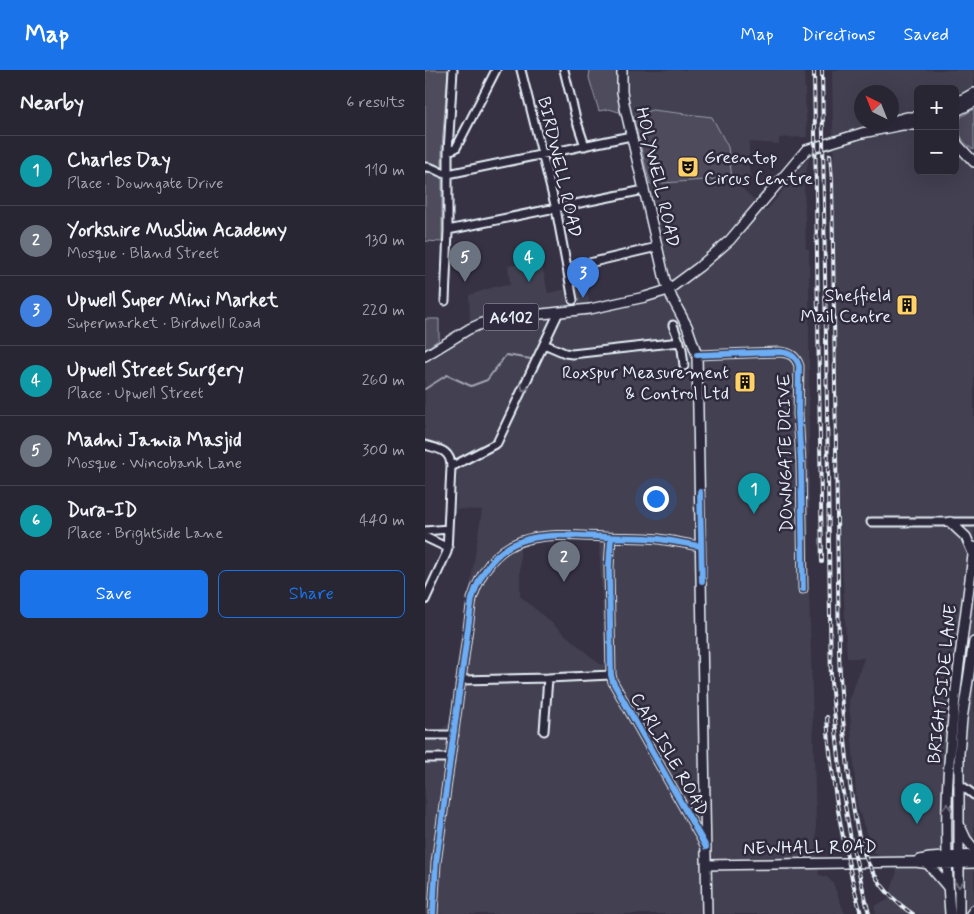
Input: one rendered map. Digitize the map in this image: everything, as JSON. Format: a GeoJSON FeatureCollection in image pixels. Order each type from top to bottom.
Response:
{"type":"FeatureCollection","features":[{"type":"Feature","properties":{"kind":"main road","name":"HOLYWELL ROAD"},"geometry":{"type":"LineString","coordinates":[[623,70],[622,92],[668,290],[687,326],[697,355],[707,914]]}},
{"type":"Feature","properties":{"kind":"main road"},"geometry":{"type":"LineString","coordinates":[[959,99],[972,97]]}},
{"type":"Feature","properties":{"kind":"main road"},"geometry":{"type":"LineString","coordinates":[[959,102],[972,97]]}},
{"type":"Feature","properties":{"kind":"main road"},"geometry":{"type":"LineString","coordinates":[[899,119],[914,116]]}},
{"type":"Feature","properties":{"kind":"main road","name":"A6102"},"geometry":{"type":"LineString","coordinates":[[425,356],[469,329],[486,321],[529,314],[590,309],[668,290],[730,240],[757,210],[803,152],[862,133],[902,125],[914,125]]}},
{"type":"Feature","properties":{"kind":"main road","name":"A6102"},"geometry":{"type":"LineString","coordinates":[[862,133],[869,130]]}},
{"type":"Feature","properties":{"kind":"main road"},"geometry":{"type":"LineString","coordinates":[[959,145],[972,159]]}},
{"type":"Feature","properties":{"kind":"main road"},"geometry":{"type":"LineString","coordinates":[[950,522],[967,537],[974,550]]}},
{"type":"Feature","properties":{"kind":"main road","name":"BRIGHTSIDE LANE"},"geometry":{"type":"LineString","coordinates":[[954,912],[947,887],[949,751],[972,581],[974,550]]}},
{"type":"Feature","properties":{"kind":"main road","name":"BRIGHTSIDE LANE"},"geometry":{"type":"LineString","coordinates":[[954,912],[958,859],[958,782],[962,719],[974,642]]}},
{"type":"Feature","properties":{"kind":"main road"},"geometry":{"type":"LineString","coordinates":[[958,821],[965,839],[974,849]]}},
{"type":"Feature","properties":{"kind":"main road","name":"NEWHALL ROAD"},"geometry":{"type":"LineString","coordinates":[[706,865],[915,862],[928,864],[974,855]]}},
{"type":"Feature","properties":{"kind":"main road","name":"NEWHALL ROAD"},"geometry":{"type":"LineString","coordinates":[[915,862],[930,858],[947,860]]}},
{"type":"Feature","properties":{"kind":"main road","name":"NEWHALL ROAD"},"geometry":{"type":"LineString","coordinates":[[958,859],[974,863]]}},
{"type":"Feature","properties":{"kind":"main road"},"geometry":{"type":"LineString","coordinates":[[928,864],[947,887]]}},
{"type":"Feature","properties":{"kind":"main road"},"geometry":{"type":"LineString","coordinates":[[971,914],[974,910]]}},
{"type":"Feature","properties":{"kind":"street"},"geometry":{"type":"LineString","coordinates":[[445,301],[448,230],[448,151],[453,70]]}},
{"type":"Feature","properties":{"kind":"street"},"geometry":{"type":"LineString","coordinates":[[448,151],[456,148],[496,70]]}},
{"type":"Feature","properties":{"kind":"street","name":"BIRDWELL ROAD"},"geometry":{"type":"LineString","coordinates":[[521,70],[556,209],[573,300]]}},
{"type":"Feature","properties":{"kind":"street"},"geometry":{"type":"LineString","coordinates":[[564,70],[585,146]]}},
{"type":"Feature","properties":{"kind":"street"},"geometry":{"type":"LineString","coordinates":[[426,167],[432,167],[443,174],[448,174],[543,156],[631,136]]}},
{"type":"Feature","properties":{"kind":"street"},"geometry":{"type":"LineString","coordinates":[[448,230],[644,190]]}},
{"type":"Feature","properties":{"kind":"street"},"geometry":{"type":"LineString","coordinates":[[567,268],[657,247]]}},
{"type":"Feature","properties":{"kind":"street"},"geometry":{"type":"LineString","coordinates":[[451,467],[497,443],[559,312]]}},
{"type":"Feature","properties":{"kind":"street"},"geometry":{"type":"LineString","coordinates":[[673,325],[680,342],[684,366]]}},
{"type":"Feature","properties":{"kind":"street"},"geometry":{"type":"LineString","coordinates":[[544,344],[572,354],[680,342]]}},
{"type":"Feature","properties":{"kind":"street","name":"DOWNGATE DRIVE"},"geometry":{"type":"LineString","coordinates":[[697,355],[787,352],[798,361],[803,589]]}},
{"type":"Feature","properties":{"kind":"street"},"geometry":{"type":"LineString","coordinates":[[425,445],[444,451],[449,456],[451,467],[448,548],[443,564],[425,600]]}},
{"type":"Feature","properties":{"kind":"street"},"geometry":{"type":"LineString","coordinates":[[871,522],[974,522]]}},
{"type":"Feature","properties":{"kind":"street"},"geometry":{"type":"LineString","coordinates":[[425,531],[448,529]]}},
{"type":"Feature","properties":{"kind":"street"},"geometry":{"type":"LineString","coordinates":[[433,914],[436,864],[472,599],[482,574],[494,557],[516,543],[541,536],[561,535],[658,539],[700,546]]}},
{"type":"Feature","properties":{"kind":"street"},"geometry":{"type":"LineString","coordinates":[[425,536],[448,548]]}},
{"type":"Feature","properties":{"kind":"street"},"geometry":{"type":"LineString","coordinates":[[462,680],[611,675],[609,566],[611,538]]}},
{"type":"Feature","properties":{"kind":"street","name":"CARLISLE ROAD"},"geometry":{"type":"LineString","coordinates":[[611,675],[616,689],[705,847]]}},
{"type":"Feature","properties":{"kind":"street"},"geometry":{"type":"LineString","coordinates":[[544,731],[548,678]]}},
{"type":"Feature","properties":{"kind":"street"},"geometry":{"type":"LineString","coordinates":[[425,734],[454,735]]}},
{"type":"Feature","properties":{"kind":"street"},"geometry":{"type":"LineString","coordinates":[[425,758],[451,758]]}},
{"type":"Feature","properties":{"kind":"street"},"geometry":{"type":"LineString","coordinates":[[958,782],[974,795]]}},
{"type":"Feature","properties":{"kind":"street"},"geometry":{"type":"LineString","coordinates":[[954,912],[965,914]]}},
{"type":"Feature","properties":{"kind":"shaded area"},"geometry":{"type":"Polygon","coordinates":[[[425,70],[448,70],[442,147],[442,242],[425,241],[425,70]]]}},
{"type":"Feature","properties":{"kind":"shaded area"},"geometry":{"type":"Polygon","coordinates":[[[590,70],[618,70],[622,113],[609,109],[599,111],[589,78],[590,70]]]}},
{"type":"Feature","properties":{"kind":"shaded area"},"geometry":{"type":"Polygon","coordinates":[[[626,70],[804,70],[807,137],[779,138],[779,144],[749,142],[749,172],[752,179],[739,185],[766,211],[809,158],[802,180],[804,181],[806,249],[809,249],[809,591],[817,857],[819,875],[827,877],[833,883],[845,914],[425,914],[425,729],[441,729],[450,723],[482,510],[456,509],[457,478],[444,447],[425,441],[425,363],[449,349],[446,335],[470,321],[469,295],[494,287],[510,285],[508,266],[541,261],[548,293],[586,285],[590,308],[672,285],[650,184],[732,178],[728,147],[652,110],[633,116],[625,94],[626,70]],[[541,541],[520,547],[520,596],[601,665],[605,659],[599,542],[541,541]]]}},
{"type":"Feature","properties":{"kind":"shaded area"},"geometry":{"type":"Polygon","coordinates":[[[832,70],[974,70],[974,102],[959,110],[959,85],[914,85],[914,118],[899,120],[899,85],[854,85],[854,130],[899,130],[899,127],[914,125],[914,175],[959,175],[959,145],[974,158],[974,914],[876,914],[874,906],[888,900],[897,871],[872,850],[857,806],[849,701],[864,658],[847,658],[840,524],[832,70]]]}},
{"type":"Feature","properties":{"kind":"shaded area"},"geometry":{"type":"Polygon","coordinates":[[[974,109],[974,150],[966,144],[961,136],[959,127],[961,117],[974,109]]]}},
{"type":"Feature","properties":{"kind":"shaded area"},"geometry":{"type":"Polygon","coordinates":[[[652,110],[712,117],[728,147],[732,178],[650,184],[633,116],[652,110]]]}},
{"type":"Feature","properties":{"kind":"shaded area"},"geometry":{"type":"Polygon","coordinates":[[[425,319],[439,319],[439,339],[425,350],[425,319]]]}},
{"type":"Feature","properties":{"kind":"waterway"},"geometry":{"type":"LineString","coordinates":[[425,389],[447,375],[471,386],[487,380],[506,355],[531,359]]}},
{"type":"Feature","properties":{"kind":"railway"},"geometry":{"type":"LineString","coordinates":[[814,70],[822,562]]}},
{"type":"Feature","properties":{"kind":"railway"},"geometry":{"type":"LineString","coordinates":[[822,70],[831,682],[842,787],[851,840],[869,914]]}},
{"type":"Feature","properties":{"kind":"railway"},"geometry":{"type":"LineString","coordinates":[[830,155],[832,180],[839,650],[847,761],[856,820],[868,863],[887,891],[899,904],[913,914]]}},
{"type":"Feature","properties":{"kind":"railway"},"geometry":{"type":"LineString","coordinates":[[827,717],[839,817],[861,914]]}},
{"type":"Feature","properties":{"kind":"cycle path"},"geometry":{"type":"LineString","coordinates":[[697,355],[780,352],[792,356],[798,363],[803,589]]}},
{"type":"Feature","properties":{"kind":"cycle path"},"geometry":{"type":"LineString","coordinates":[[700,492],[702,581]]}},
{"type":"Feature","properties":{"kind":"cycle path"},"geometry":{"type":"LineString","coordinates":[[433,914],[436,863],[472,599],[482,576],[493,559],[508,547],[524,540],[562,535],[652,538],[700,546]]}},
{"type":"Feature","properties":{"kind":"cycle path"},"geometry":{"type":"LineString","coordinates":[[611,538],[609,566],[611,675],[613,682],[706,847]]}},
{"type":"Feature","properties":{"kind":"place","name":"Greentop Circus Centre"},"geometry":{"type":"Point","coordinates":[688,167]}},
{"type":"Feature","properties":{"kind":"place","name":"Madni Jamia Masjid"},"geometry":{"type":"Point","coordinates":[465,282]}},
{"type":"Feature","properties":{"kind":"place","name":"Upwell Street Surgery"},"geometry":{"type":"Point","coordinates":[529,282]}},
{"type":"Feature","properties":{"kind":"place","name":"Upwell Super Mini Market"},"geometry":{"type":"Point","coordinates":[583,298]}},
{"type":"Feature","properties":{"kind":"place","name":"Sheffield Mail Centre"},"geometry":{"type":"Point","coordinates":[907,305]}},
{"type":"Feature","properties":{"kind":"place","name":"Roxspur Measurement & Control Ltd"},"geometry":{"type":"Point","coordinates":[745,382]}},
{"type":"Feature","properties":{"kind":"place","name":"Charles Day"},"geometry":{"type":"Point","coordinates":[754,514]}},
{"type":"Feature","properties":{"kind":"place","name":"Yorkshire Muslim Academy"},"geometry":{"type":"Point","coordinates":[564,582]}},
{"type":"Feature","properties":{"kind":"place","name":"Dura-ID"},"geometry":{"type":"Point","coordinates":[917,824]}}]}
